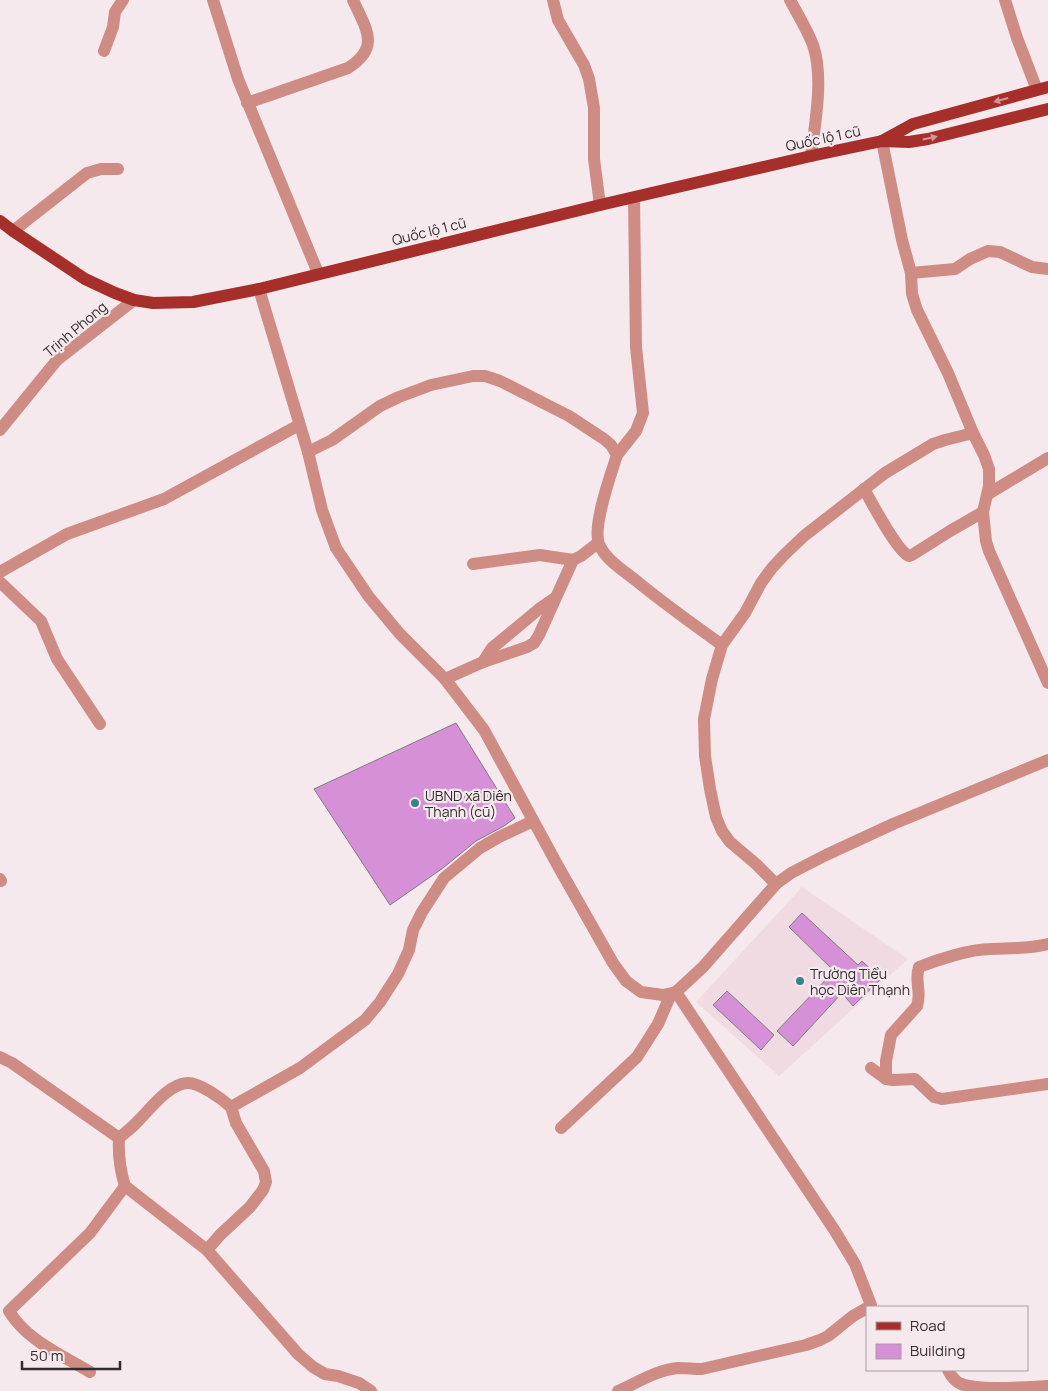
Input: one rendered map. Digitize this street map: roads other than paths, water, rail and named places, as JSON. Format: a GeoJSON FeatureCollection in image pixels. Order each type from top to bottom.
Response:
{"type":"FeatureCollection","features":[{"type":"Feature","properties":{"kind":"main road","name":"Quốc lộ 1 cũ"},"geometry":{"type":"LineString","coordinates":[[882,141],[913,124],[1043,88]]}},
{"type":"Feature","properties":{"kind":"main road","name":"Quốc lộ 1 cũ"},"geometry":{"type":"LineString","coordinates":[[0,221],[85,279],[115,293],[134,300],[153,303],[193,302],[259,289],[600,205],[811,156],[882,141],[909,142],[928,139],[1048,109]]}},
{"type":"Feature","properties":{"kind":"street"},"geometry":{"type":"LineString","coordinates":[[104,51],[113,27],[116,12],[123,0]]}},
{"type":"Feature","properties":{"kind":"street"},"geometry":{"type":"LineString","coordinates":[[212,0],[229,55],[247,103],[318,273]]}},
{"type":"Feature","properties":{"kind":"street"},"geometry":{"type":"LineString","coordinates":[[247,103],[356,64],[364,55],[368,46],[368,38],[367,30],[353,0]]}},
{"type":"Feature","properties":{"kind":"street"},"geometry":{"type":"LineString","coordinates":[[552,0],[558,20],[584,65],[589,80],[594,108],[594,159],[600,205]]}},
{"type":"Feature","properties":{"kind":"street"},"geometry":{"type":"LineString","coordinates":[[790,0],[813,46],[817,64],[817,104],[811,156]]}},
{"type":"Feature","properties":{"kind":"street"},"geometry":{"type":"LineString","coordinates":[[1004,0],[1017,38],[1043,88]]}},
{"type":"Feature","properties":{"kind":"street"},"geometry":{"type":"LineString","coordinates":[[882,141],[902,240],[911,273],[912,294],[917,310],[948,374],[989,469],[988,494],[983,512],[989,551],[1048,683]]}},
{"type":"Feature","properties":{"kind":"street"},"geometry":{"type":"LineString","coordinates":[[13,231],[82,177],[100,169],[118,169]]}},
{"type":"Feature","properties":{"kind":"street"},"geometry":{"type":"LineString","coordinates":[[634,198],[636,347],[644,413],[636,432],[618,455],[609,479],[598,525],[598,543],[616,565],[722,645]]}},
{"type":"Feature","properties":{"kind":"street"},"geometry":{"type":"LineString","coordinates":[[911,273],[955,269],[970,259],[988,251],[1000,252],[1032,267],[1048,269]]}},
{"type":"Feature","properties":{"kind":"street"},"geometry":{"type":"LineString","coordinates":[[259,289],[308,452],[322,510],[336,548],[369,597],[400,634],[445,680],[484,730],[613,963],[626,980],[641,992],[664,995],[673,993]]}},
{"type":"Feature","properties":{"kind":"street","name":"Trịnh Phong"},"geometry":{"type":"LineString","coordinates":[[0,430],[57,360],[134,300]]}},
{"type":"Feature","properties":{"kind":"street"},"geometry":{"type":"LineString","coordinates":[[308,452],[332,440],[380,406],[399,397],[431,385],[473,376],[485,376],[500,380],[569,416],[604,439],[618,455]]}},
{"type":"Feature","properties":{"kind":"street"},"geometry":{"type":"LineString","coordinates":[[0,572],[67,534],[164,499],[299,425]]}},
{"type":"Feature","properties":{"kind":"street"},"geometry":{"type":"LineString","coordinates":[[776,884],[730,842],[722,831],[716,817],[705,756],[704,719],[712,679],[722,645],[745,613],[761,583],[772,568],[804,536],[885,473],[932,444],[973,433]]}},
{"type":"Feature","properties":{"kind":"street"},"geometry":{"type":"LineString","coordinates":[[988,494],[1048,458]]}},
{"type":"Feature","properties":{"kind":"street"},"geometry":{"type":"LineString","coordinates":[[864,489],[897,545],[908,556],[983,512]]}},
{"type":"Feature","properties":{"kind":"street"},"geometry":{"type":"LineString","coordinates":[[473,564],[540,555],[573,560],[598,543]]}},
{"type":"Feature","properties":{"kind":"street"},"geometry":{"type":"LineString","coordinates":[[445,680],[483,662],[534,643],[573,560]]}},
{"type":"Feature","properties":{"kind":"street"},"geometry":{"type":"LineString","coordinates":[[0,582],[41,621],[57,659],[100,724]]}},
{"type":"Feature","properties":{"kind":"street"},"geometry":{"type":"LineString","coordinates":[[483,662],[492,648],[555,598]]}},
{"type":"Feature","properties":{"kind":"street"},"geometry":{"type":"LineString","coordinates":[[561,1128],[637,1057],[658,1024],[673,993],[703,967],[776,884],[826,855],[944,802],[1048,760]]}},
{"type":"Feature","properties":{"kind":"street"},"geometry":{"type":"LineString","coordinates":[[231,1107],[300,1068],[365,1020],[380,1002],[398,974],[409,950],[413,930],[429,898],[444,878],[480,848],[533,821]]}},
{"type":"Feature","properties":{"kind":"street"},"geometry":{"type":"LineString","coordinates":[[886,1078],[886,1062],[891,1035],[917,1006],[916,978],[919,967],[974,950],[1006,949],[1048,944]]}},
{"type":"Feature","properties":{"kind":"street"},"geometry":{"type":"LineString","coordinates":[[673,993],[836,1231],[854,1264],[870,1306]]}},
{"type":"Feature","properties":{"kind":"street"},"geometry":{"type":"LineString","coordinates":[[0,1057],[12,1063],[119,1138]]}},
{"type":"Feature","properties":{"kind":"street"},"geometry":{"type":"LineString","coordinates":[[871,1068],[886,1078],[893,1080],[915,1079],[934,1097],[942,1099],[1048,1084]]}},
{"type":"Feature","properties":{"kind":"street"},"geometry":{"type":"LineString","coordinates":[[207,1250],[250,1207],[263,1190],[266,1182],[264,1171],[236,1123],[231,1107],[220,1098],[189,1082],[179,1085],[170,1091],[119,1138],[118,1154],[125,1186],[207,1250],[298,1354],[325,1374],[359,1383],[371,1391]]}},
{"type":"Feature","properties":{"kind":"street"},"geometry":{"type":"LineString","coordinates":[[90,1372],[35,1339],[16,1322],[9,1311],[90,1233],[125,1186]]}},
{"type":"Feature","properties":{"kind":"street"},"geometry":{"type":"LineString","coordinates":[[618,1391],[644,1378],[678,1368],[688,1370],[702,1369],[806,1345],[828,1336],[853,1316],[866,1309]]}},
{"type":"Feature","properties":{"kind":"street"},"geometry":{"type":"LineString","coordinates":[[949,1371],[954,1381],[969,1387],[997,1389],[1048,1386]]}},
{"type":"Feature","properties":{"kind":"place","name":"UBND xã Diên Thạnh (cũ)"},"geometry":{"type":"Point","coordinates":[415,803]}},
{"type":"Feature","properties":{"kind":"place","name":"Trường Tiểu học Diên Thạnh"},"geometry":{"type":"Point","coordinates":[800,981]}}]}
